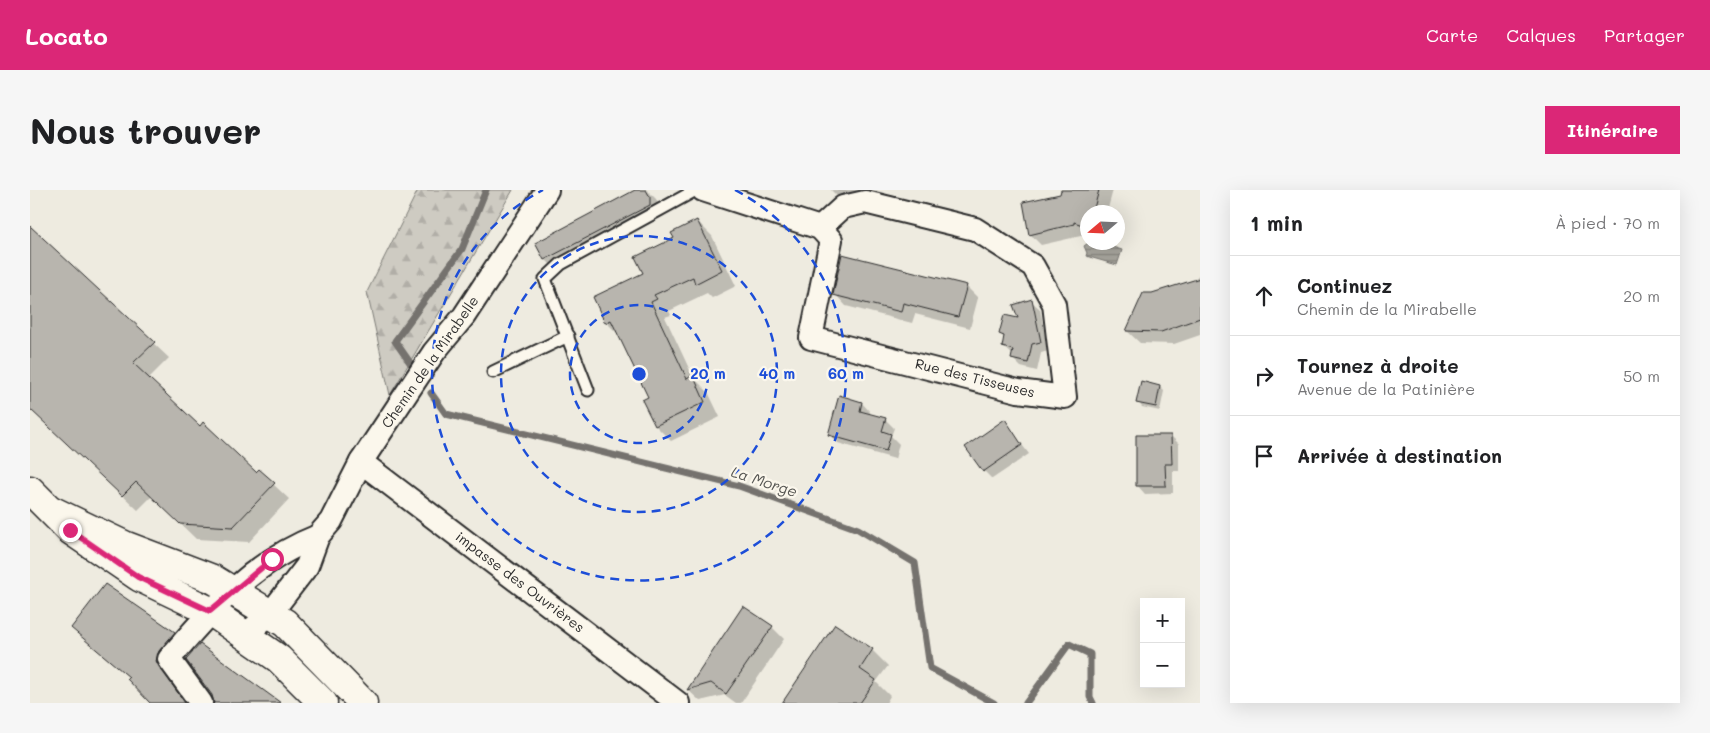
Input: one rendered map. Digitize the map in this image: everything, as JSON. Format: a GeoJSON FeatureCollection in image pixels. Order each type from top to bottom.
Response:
{"type":"FeatureCollection","features":[{"type":"Feature","properties":{"kind":"main road"},"geometry":{"type":"LineString","coordinates":[[30,490],[70,530],[138,577],[210,611],[279,659],[323,703]]}},
{"type":"Feature","properties":{"kind":"main road"},"geometry":{"type":"LineString","coordinates":[[53,511],[132,548],[213,580],[285,622],[363,703]]}},
{"type":"Feature","properties":{"kind":"street","name":"Chemin de la Mirabelle"},"geometry":{"type":"LineString","coordinates":[[245,635],[270,614],[307,566],[318,536],[331,521],[361,462],[434,352],[464,316],[547,190]]}},
{"type":"Feature","properties":{"kind":"street"},"geometry":{"type":"LineString","coordinates":[[704,190],[820,228]]}},
{"type":"Feature","properties":{"kind":"street","name":"Rue des Tisseuses"},"geometry":{"type":"LineString","coordinates":[[864,202],[975,229],[1033,266],[1054,304],[1065,397],[1018,391],[811,338],[831,240],[820,228],[843,207],[864,202]]}},
{"type":"Feature","properties":{"kind":"street","name":"impasse des Ouvrières"},"geometry":{"type":"LineString","coordinates":[[361,462],[678,703]]}},
{"type":"Feature","properties":{"kind":"street"},"geometry":{"type":"LineString","coordinates":[[201,703],[169,659],[210,611],[232,590],[290,547],[318,536]]}},
{"type":"Feature","properties":{"kind":"lane"},"geometry":{"type":"LineString","coordinates":[[588,390],[545,279],[561,264],[696,190]]}},
{"type":"Feature","properties":{"kind":"lane"},"geometry":{"type":"LineString","coordinates":[[493,372],[568,336]]}},
{"type":"Feature","properties":{"kind":"green space"},"geometry":{"type":"Polygon","coordinates":[[[418,190],[513,190],[390,395],[367,292],[418,190]]]}},
{"type":"Feature","properties":{"kind":"shaded area"},"geometry":{"type":"Polygon","coordinates":[[[1086,250],[1122,250],[1117,265],[1086,256],[1086,250]]]}},
{"type":"Feature","properties":{"kind":"building"},"geometry":{"type":"Polygon","coordinates":[[[635,190],[646,190],[650,197],[650,205],[544,260],[535,243],[635,190]]]}},
{"type":"Feature","properties":{"kind":"building"},"geometry":{"type":"Polygon","coordinates":[[[1061,190],[1099,190],[1095,205],[1080,205],[1080,224],[1074,222],[1074,224],[1029,235],[1023,202],[1060,194],[1061,190]]]}},
{"type":"Feature","properties":{"kind":"building"},"geometry":{"type":"Polygon","coordinates":[[[697,220],[722,270],[695,284],[693,277],[654,295],[657,299],[651,302],[687,379],[693,375],[705,402],[655,426],[642,400],[648,397],[611,320],[605,323],[593,297],[643,273],[635,257],[674,238],[671,233],[697,220]]]}},
{"type":"Feature","properties":{"kind":"building"},"geometry":{"type":"Polygon","coordinates":[[[30,226],[155,342],[133,363],[200,426],[203,422],[256,472],[259,469],[275,483],[233,527],[180,524],[136,482],[122,496],[30,409],[30,226]]]}},
{"type":"Feature","properties":{"kind":"building"},"geometry":{"type":"Polygon","coordinates":[[[842,254],[967,285],[958,317],[903,303],[901,312],[833,295],[842,254]]]}},
{"type":"Feature","properties":{"kind":"building"},"geometry":{"type":"Polygon","coordinates":[[[1200,278],[1200,318],[1161,332],[1126,331],[1143,293],[1152,293],[1200,278]]]}},
{"type":"Feature","properties":{"kind":"building"},"geometry":{"type":"Polygon","coordinates":[[[1032,299],[1041,342],[1032,344],[1028,363],[1011,359],[1013,350],[1002,347],[1004,336],[999,334],[1004,315],[1018,318],[1013,305],[1032,299]]]}},
{"type":"Feature","properties":{"kind":"building"},"geometry":{"type":"Polygon","coordinates":[[[1141,381],[1160,386],[1156,407],[1136,403],[1141,381]]]}},
{"type":"Feature","properties":{"kind":"building"},"geometry":{"type":"Polygon","coordinates":[[[839,395],[862,402],[860,411],[886,418],[882,431],[891,434],[886,451],[828,435],[839,395]]]}},
{"type":"Feature","properties":{"kind":"building"},"geometry":{"type":"Polygon","coordinates":[[[1005,419],[1022,445],[983,472],[965,447],[1005,419]]]}},
{"type":"Feature","properties":{"kind":"building"},"geometry":{"type":"Polygon","coordinates":[[[1136,435],[1171,435],[1172,464],[1165,464],[1166,486],[1136,486],[1136,435]]]}},
{"type":"Feature","properties":{"kind":"building"},"geometry":{"type":"Polygon","coordinates":[[[105,584],[175,632],[159,651],[156,661],[185,703],[150,703],[127,679],[129,677],[71,628],[105,584]]]}},
{"type":"Feature","properties":{"kind":"building"},"geometry":{"type":"Polygon","coordinates":[[[743,606],[773,626],[726,694],[711,683],[687,690],[743,606]]]}},
{"type":"Feature","properties":{"kind":"building"},"geometry":{"type":"Polygon","coordinates":[[[835,624],[873,649],[860,669],[876,680],[860,703],[782,703],[835,624]]]}},
{"type":"Feature","properties":{"kind":"building"},"geometry":{"type":"Polygon","coordinates":[[[200,644],[281,703],[214,703],[212,695],[186,660],[200,644]]]}},
{"type":"Feature","properties":{"kind":"waterway","name":"La Morge"},"geometry":{"type":"LineString","coordinates":[[411,364],[395,341],[462,249],[486,190]]}},
{"type":"Feature","properties":{"kind":"waterway","name":"La Morge"},"geometry":{"type":"LineString","coordinates":[[431,393],[446,414],[739,486],[858,529],[915,563],[930,668],[994,703]]}},
{"type":"Feature","properties":{"kind":"waterway","name":"La Morge"},"geometry":{"type":"LineString","coordinates":[[1026,703],[1069,644],[1090,654],[1090,697],[1093,703]]}},
{"type":"Feature","properties":{"kind":"route"},"geometry":{"type":"LineString","coordinates":[[70,530],[138,577],[210,611],[232,590],[272,559]]}}]}
